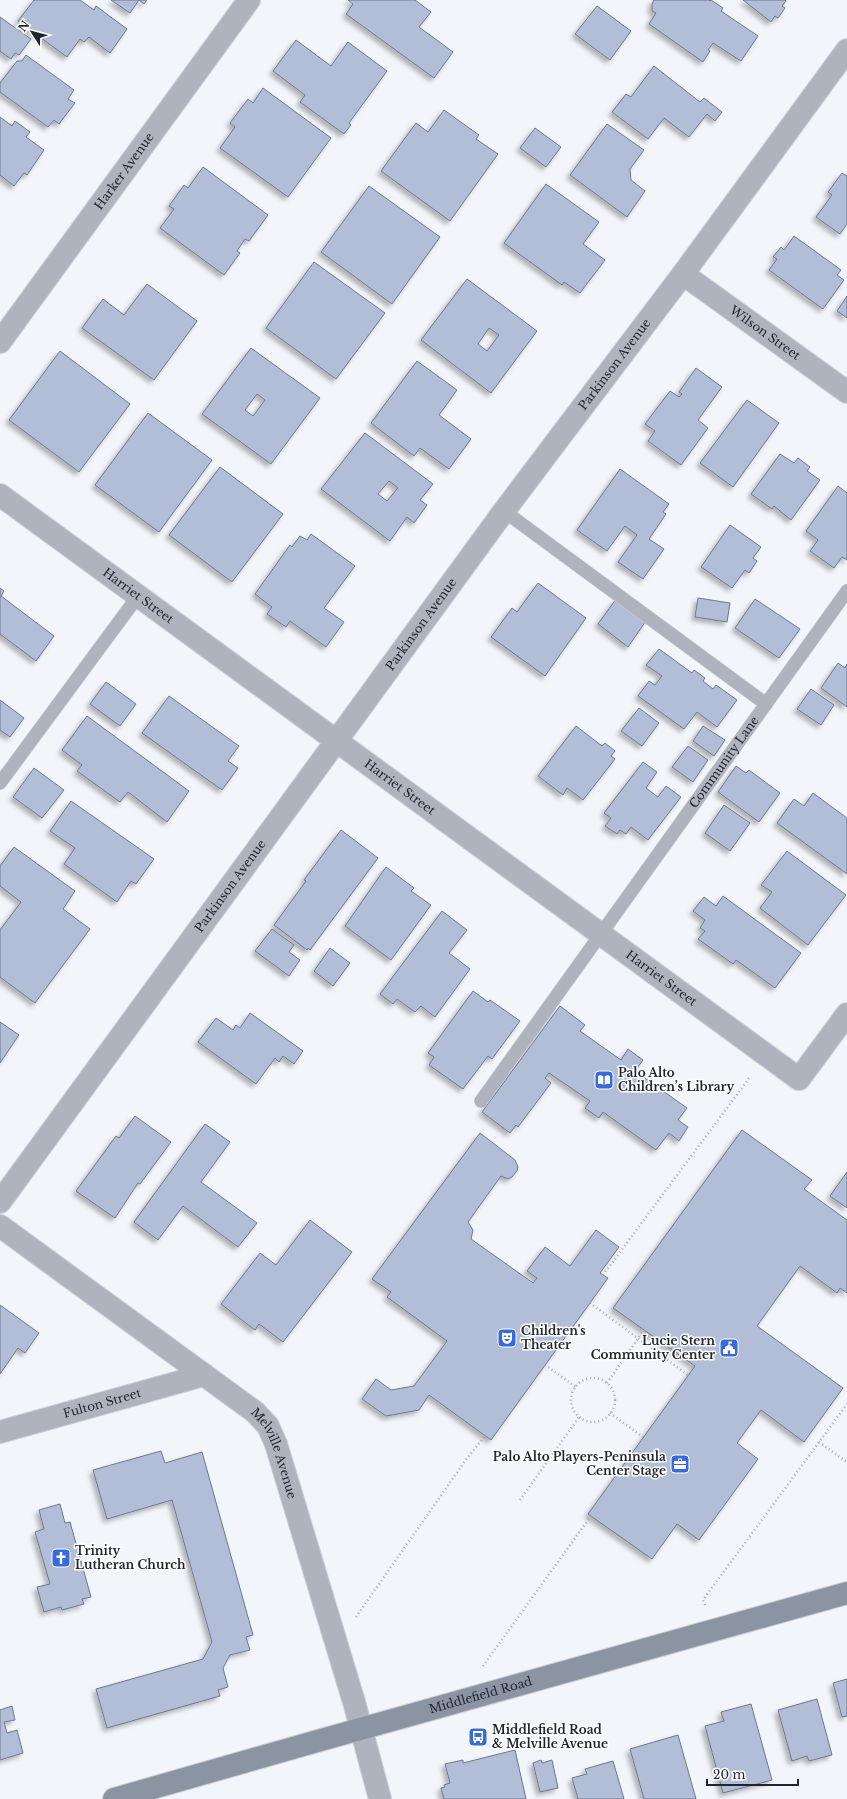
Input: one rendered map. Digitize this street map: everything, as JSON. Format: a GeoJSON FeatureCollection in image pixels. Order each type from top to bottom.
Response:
{"type":"FeatureCollection","features":[{"type":"Feature","properties":{"kind":"main road","name":"Middlefield Road"},"geometry":{"type":"LineString","coordinates":[[114,1799],[847,1593]]}},
{"type":"Feature","properties":{"kind":"street","name":"Harker Avenue"},"geometry":{"type":"LineString","coordinates":[[0,342],[249,0]]}},
{"type":"Feature","properties":{"kind":"street","name":"Parkinson Avenue"},"geometry":{"type":"LineString","coordinates":[[0,1202],[504,511],[683,274],[847,50]]}},
{"type":"Feature","properties":{"kind":"street","name":"Wilson Street"},"geometry":{"type":"LineString","coordinates":[[683,274],[847,392]]}},
{"type":"Feature","properties":{"kind":"street","name":"Harriet Street"},"geometry":{"type":"LineString","coordinates":[[0,495],[799,1079],[845,1022]]}},
{"type":"Feature","properties":{"kind":"street","name":"Melville Avenue"},"geometry":{"type":"LineString","coordinates":[[0,1226],[254,1412],[268,1426],[276,1444],[337,1646],[380,1799]]}},
{"type":"Feature","properties":{"kind":"street","name":"Fulton Street"},"geometry":{"type":"LineString","coordinates":[[0,1432],[204,1375]]}},
{"type":"Feature","properties":{"kind":"lane"},"geometry":{"type":"LineString","coordinates":[[504,511],[766,704]]}},
{"type":"Feature","properties":{"kind":"lane","name":"Community Lane"},"geometry":{"type":"LineString","coordinates":[[481,1101],[847,591]]}},
{"type":"Feature","properties":{"kind":"lane"},"geometry":{"type":"LineString","coordinates":[[0,783],[138,596]]}},
{"type":"Feature","properties":{"kind":"path"},"geometry":{"type":"LineString","coordinates":[[603,1275],[766,1055]]}},
{"type":"Feature","properties":{"kind":"path"},"geometry":{"type":"LineString","coordinates":[[590,1303],[688,1375]]}},
{"type":"Feature","properties":{"kind":"path"},"geometry":{"type":"LineString","coordinates":[[607,1383],[644,1330]]}},
{"type":"Feature","properties":{"kind":"path"},"geometry":{"type":"LineString","coordinates":[[545,1365],[576,1387]]}},
{"type":"Feature","properties":{"kind":"path"},"geometry":{"type":"LineString","coordinates":[[594,1378],[607,1383],[614,1396],[614,1404],[610,1413],[601,1420],[593,1422],[586,1421],[579,1417],[572,1406],[572,1392],[576,1387],[581,1382],[594,1378]]}},
{"type":"Feature","properties":{"kind":"path"},"geometry":{"type":"LineString","coordinates":[[714,1630],[703,1600],[847,1404]]}},
{"type":"Feature","properties":{"kind":"path"},"geometry":{"type":"LineString","coordinates":[[610,1413],[644,1437]]}},
{"type":"Feature","properties":{"kind":"path"},"geometry":{"type":"LineString","coordinates":[[520,1500],[579,1417]]}},
{"type":"Feature","properties":{"kind":"path"},"geometry":{"type":"LineString","coordinates":[[337,1646],[465,1461],[485,1436]]}},
{"type":"Feature","properties":{"kind":"path"},"geometry":{"type":"LineString","coordinates":[[819,1442],[847,1462]]}},
{"type":"Feature","properties":{"kind":"path"},"geometry":{"type":"LineString","coordinates":[[457,1702],[592,1516]]}},
{"type":"Feature","properties":{"kind":"building"},"geometry":{"type":"Polygon","coordinates":[[[34,0],[80,0],[94,10],[96,6],[127,29],[110,53],[89,37],[84,42],[80,39],[67,57],[18,21],[34,0]]]}},
{"type":"Feature","properties":{"kind":"building"},"geometry":{"type":"Polygon","coordinates":[[[111,0],[139,0],[130,13],[111,0]]]}},
{"type":"Feature","properties":{"kind":"building"},"geometry":{"type":"Polygon","coordinates":[[[139,0],[147,0],[144,4],[139,0]]]}},
{"type":"Feature","properties":{"kind":"building"},"geometry":{"type":"Polygon","coordinates":[[[348,0],[415,0],[431,12],[419,27],[453,52],[434,78],[346,14],[353,4],[348,0]]]}},
{"type":"Feature","properties":{"kind":"building"},"geometry":{"type":"Polygon","coordinates":[[[654,0],[711,0],[723,8],[721,11],[758,36],[741,61],[713,43],[703,62],[649,24],[656,13],[652,11],[652,4],[654,0]]]}},
{"type":"Feature","properties":{"kind":"building"},"geometry":{"type":"Polygon","coordinates":[[[743,0],[786,1],[782,6],[785,8],[778,18],[775,16],[771,22],[743,0]]]}},
{"type":"Feature","properties":{"kind":"building"},"geometry":{"type":"Polygon","coordinates":[[[597,6],[631,31],[610,60],[575,34],[597,6]]]}},
{"type":"Feature","properties":{"kind":"building"},"geometry":{"type":"Polygon","coordinates":[[[0,17],[31,39],[19,55],[15,53],[11,59],[0,51],[0,17]]]}},
{"type":"Feature","properties":{"kind":"building"},"geometry":{"type":"Polygon","coordinates":[[[296,40],[331,66],[348,42],[387,71],[349,123],[351,125],[344,134],[300,102],[305,95],[273,71],[296,40]]]}},
{"type":"Feature","properties":{"kind":"building"},"geometry":{"type":"Polygon","coordinates":[[[26,55],[74,90],[68,99],[75,103],[59,124],[54,120],[48,127],[0,92],[0,83],[17,61],[22,61],[26,55]]]}},
{"type":"Feature","properties":{"kind":"building"},"geometry":{"type":"Polygon","coordinates":[[[654,66],[700,102],[704,98],[722,112],[715,121],[707,114],[689,137],[664,118],[648,139],[612,112],[626,94],[631,97],[654,66]]]}},
{"type":"Feature","properties":{"kind":"building"},"geometry":{"type":"Polygon","coordinates":[[[263,88],[331,138],[288,197],[220,148],[235,127],[230,123],[248,99],[253,103],[263,88]]]}},
{"type":"Feature","properties":{"kind":"building"},"geometry":{"type":"Polygon","coordinates":[[[444,110],[479,135],[476,139],[498,154],[450,221],[381,171],[416,123],[428,132],[444,110]]]}},
{"type":"Feature","properties":{"kind":"building"},"geometry":{"type":"Polygon","coordinates":[[[0,117],[12,126],[15,121],[30,132],[26,137],[44,150],[27,175],[24,173],[14,186],[0,175],[0,117]]]}},
{"type":"Feature","properties":{"kind":"building"},"geometry":{"type":"Polygon","coordinates":[[[607,124],[644,150],[630,169],[631,180],[645,191],[627,217],[570,175],[607,124]]]}},
{"type":"Feature","properties":{"kind":"building"},"geometry":{"type":"Polygon","coordinates":[[[535,128],[561,147],[546,167],[520,148],[535,128]]]}},
{"type":"Feature","properties":{"kind":"building"},"geometry":{"type":"Polygon","coordinates":[[[203,167],[268,215],[249,241],[245,239],[237,251],[240,253],[224,275],[160,228],[174,209],[169,206],[184,185],[188,188],[203,167]]]}},
{"type":"Feature","properties":{"kind":"building"},"geometry":{"type":"Polygon","coordinates":[[[842,173],[847,176],[847,224],[840,234],[816,217],[832,195],[828,192],[842,173]]]}},
{"type":"Feature","properties":{"kind":"building"},"geometry":{"type":"Polygon","coordinates":[[[546,184],[599,222],[583,244],[605,260],[580,293],[564,282],[562,285],[504,243],[546,184]]]}},
{"type":"Feature","properties":{"kind":"building"},"geometry":{"type":"Polygon","coordinates":[[[369,186],[440,237],[392,304],[321,252],[369,186]]]}},
{"type":"Feature","properties":{"kind":"building"},"geometry":{"type":"Polygon","coordinates":[[[794,236],[841,270],[837,275],[844,280],[823,309],[769,270],[777,259],[773,257],[781,247],[784,250],[794,236]]]}},
{"type":"Feature","properties":{"kind":"building"},"geometry":{"type":"Polygon","coordinates":[[[314,262],[385,313],[336,379],[266,328],[314,262]]]}},
{"type":"Feature","properties":{"kind":"building"},"geometry":{"type":"Polygon","coordinates":[[[467,279],[537,331],[491,393],[421,340],[467,279]],[[489,328],[478,344],[487,351],[499,335],[489,328]]]}},
{"type":"Feature","properties":{"kind":"building"},"geometry":{"type":"Polygon","coordinates":[[[147,284],[197,321],[154,380],[82,328],[103,299],[124,315],[147,284]]]}},
{"type":"Feature","properties":{"kind":"building"},"geometry":{"type":"Polygon","coordinates":[[[847,296],[847,318],[837,311],[847,296]]]}},
{"type":"Feature","properties":{"kind":"building"},"geometry":{"type":"Polygon","coordinates":[[[251,348],[320,398],[271,464],[202,414],[251,348]],[[257,394],[245,410],[253,416],[265,400],[257,394]]]}},
{"type":"Feature","properties":{"kind":"building"},"geometry":{"type":"Polygon","coordinates":[[[60,351],[130,404],[79,472],[9,420],[60,351]]]}},
{"type":"Feature","properties":{"kind":"building"},"geometry":{"type":"Polygon","coordinates":[[[417,361],[457,390],[439,415],[471,439],[449,469],[420,448],[414,456],[371,423],[417,361]]]}},
{"type":"Feature","properties":{"kind":"building"},"geometry":{"type":"Polygon","coordinates":[[[696,368],[722,387],[698,420],[708,428],[681,465],[648,441],[655,431],[645,424],[670,391],[679,397],[682,394],[679,392],[696,368]]]}},
{"type":"Feature","properties":{"kind":"building"},"geometry":{"type":"Polygon","coordinates":[[[747,400],[779,423],[733,487],[700,463],[747,400]]]}},
{"type":"Feature","properties":{"kind":"building"},"geometry":{"type":"Polygon","coordinates":[[[148,413],[212,460],[159,532],[95,485],[148,413]]]}},
{"type":"Feature","properties":{"kind":"building"},"geometry":{"type":"Polygon","coordinates":[[[365,433],[433,484],[420,500],[427,505],[414,523],[407,517],[390,541],[321,489],[365,433]],[[389,481],[378,494],[387,501],[398,488],[389,481]]]}},
{"type":"Feature","properties":{"kind":"building"},"geometry":{"type":"Polygon","coordinates":[[[780,454],[794,463],[798,458],[810,467],[807,471],[820,480],[791,520],[774,506],[772,509],[751,494],[780,454]]]}},
{"type":"Feature","properties":{"kind":"building"},"geometry":{"type":"Polygon","coordinates":[[[220,467],[283,514],[232,582],[169,535],[220,467]]]}},
{"type":"Feature","properties":{"kind":"building"},"geometry":{"type":"Polygon","coordinates":[[[620,469],[669,504],[663,512],[666,514],[649,539],[664,549],[643,579],[618,562],[637,535],[625,526],[607,551],[577,530],[620,469]]]}},
{"type":"Feature","properties":{"kind":"building"},"geometry":{"type":"Polygon","coordinates":[[[838,486],[847,493],[847,560],[842,557],[834,568],[810,551],[818,540],[806,531],[838,486]]]}},
{"type":"Feature","properties":{"kind":"building"},"geometry":{"type":"Polygon","coordinates":[[[730,525],[761,547],[753,558],[757,561],[749,573],[745,570],[732,588],[701,567],[730,525]]]}},
{"type":"Feature","properties":{"kind":"building"},"geometry":{"type":"Polygon","coordinates":[[[311,534],[355,566],[324,608],[344,622],[326,647],[290,621],[286,627],[267,614],[272,607],[255,594],[290,545],[292,547],[300,536],[307,540],[311,534]]]}},
{"type":"Feature","properties":{"kind":"building"},"geometry":{"type":"Polygon","coordinates":[[[538,583],[586,618],[545,676],[491,637],[512,608],[517,612],[538,583]]]}},
{"type":"Feature","properties":{"kind":"building"},"geometry":{"type":"Polygon","coordinates":[[[0,588],[4,591],[1,596],[54,636],[36,661],[0,634],[0,588]]]}},
{"type":"Feature","properties":{"kind":"building"},"geometry":{"type":"Polygon","coordinates":[[[698,598],[730,603],[727,622],[695,617],[698,598]]]}},
{"type":"Feature","properties":{"kind":"building"},"geometry":{"type":"Polygon","coordinates":[[[616,599],[646,621],[628,647],[598,624],[616,599]]]}},
{"type":"Feature","properties":{"kind":"building"},"geometry":{"type":"Polygon","coordinates":[[[755,599],[800,629],[779,658],[735,628],[755,599]]]}},
{"type":"Feature","properties":{"kind":"building"},"geometry":{"type":"Polygon","coordinates":[[[659,649],[692,673],[694,670],[705,678],[703,681],[713,689],[716,685],[737,700],[717,727],[697,712],[684,729],[638,696],[649,681],[655,685],[662,676],[646,665],[659,649]]]}},
{"type":"Feature","properties":{"kind":"building"},"geometry":{"type":"Polygon","coordinates":[[[838,663],[845,668],[847,664],[847,707],[821,688],[838,663]]]}},
{"type":"Feature","properties":{"kind":"building"},"geometry":{"type":"Polygon","coordinates":[[[106,682],[136,704],[120,726],[90,704],[106,682]]]}},
{"type":"Feature","properties":{"kind":"building"},"geometry":{"type":"Polygon","coordinates":[[[811,689],[834,705],[821,725],[797,709],[811,689]]]}},
{"type":"Feature","properties":{"kind":"building"},"geometry":{"type":"Polygon","coordinates":[[[169,696],[239,746],[228,761],[238,768],[222,790],[142,733],[169,696]]]}},
{"type":"Feature","properties":{"kind":"building"},"geometry":{"type":"Polygon","coordinates":[[[0,700],[24,718],[10,737],[0,730],[0,700]]]}},
{"type":"Feature","properties":{"kind":"building"},"geometry":{"type":"Polygon","coordinates":[[[639,708],[659,723],[642,746],[621,731],[639,708]]]}},
{"type":"Feature","properties":{"kind":"building"},"geometry":{"type":"Polygon","coordinates":[[[87,716],[189,791],[167,822],[128,792],[120,802],[77,771],[82,765],[62,750],[87,716]]]}},
{"type":"Feature","properties":{"kind":"building"},"geometry":{"type":"Polygon","coordinates":[[[576,726],[602,746],[605,743],[615,751],[611,756],[615,759],[583,800],[567,788],[563,795],[538,776],[576,726]]]}},
{"type":"Feature","properties":{"kind":"building"},"geometry":{"type":"Polygon","coordinates":[[[703,726],[725,740],[714,756],[693,741],[703,726]]]}},
{"type":"Feature","properties":{"kind":"building"},"geometry":{"type":"Polygon","coordinates":[[[688,746],[708,760],[693,782],[672,767],[688,746]]]}},
{"type":"Feature","properties":{"kind":"building"},"geometry":{"type":"Polygon","coordinates":[[[643,762],[657,772],[646,788],[658,797],[666,786],[681,797],[648,840],[631,827],[626,834],[620,830],[617,834],[605,826],[611,818],[604,813],[643,762]]]}},
{"type":"Feature","properties":{"kind":"building"},"geometry":{"type":"Polygon","coordinates":[[[736,766],[746,773],[749,770],[780,793],[759,822],[718,792],[736,766]]]}},
{"type":"Feature","properties":{"kind":"building"},"geometry":{"type":"Polygon","coordinates":[[[34,768],[64,790],[42,818],[13,797],[34,768]]]}},
{"type":"Feature","properties":{"kind":"building"},"geometry":{"type":"Polygon","coordinates":[[[813,793],[847,818],[847,874],[777,823],[794,799],[804,806],[813,793]]]}},
{"type":"Feature","properties":{"kind":"building"},"geometry":{"type":"Polygon","coordinates":[[[71,801],[154,859],[136,884],[131,881],[117,902],[64,864],[75,848],[50,831],[71,801]]]}},
{"type":"Feature","properties":{"kind":"building"},"geometry":{"type":"Polygon","coordinates":[[[724,805],[750,823],[730,851],[705,833],[724,805]]]}},
{"type":"Feature","properties":{"kind":"building"},"geometry":{"type":"Polygon","coordinates":[[[341,830],[378,858],[310,950],[308,948],[307,950],[274,925],[306,881],[304,880],[341,830]]]}},
{"type":"Feature","properties":{"kind":"building"},"geometry":{"type":"Polygon","coordinates":[[[14,847],[75,891],[63,909],[90,929],[35,1003],[0,977],[0,930],[21,902],[0,886],[0,866],[14,847]]]}},
{"type":"Feature","properties":{"kind":"building"},"geometry":{"type":"Polygon","coordinates":[[[787,851],[846,895],[808,945],[760,908],[772,892],[761,885],[787,851]]]}},
{"type":"Feature","properties":{"kind":"building"},"geometry":{"type":"Polygon","coordinates":[[[386,867],[414,888],[411,891],[431,905],[391,960],[345,926],[386,867]]]}},
{"type":"Feature","properties":{"kind":"building"},"geometry":{"type":"Polygon","coordinates":[[[723,896],[801,953],[775,988],[736,960],[733,964],[698,939],[705,931],[700,928],[705,920],[693,911],[704,897],[716,906],[723,896]]]}},
{"type":"Feature","properties":{"kind":"building"},"geometry":{"type":"Polygon","coordinates":[[[442,911],[467,930],[449,953],[470,969],[435,1017],[421,1006],[415,1012],[397,999],[393,1004],[380,994],[442,911]]]}},
{"type":"Feature","properties":{"kind":"building"},"geometry":{"type":"Polygon","coordinates":[[[272,929],[294,945],[289,952],[300,960],[289,976],[255,951],[272,929]]]}},
{"type":"Feature","properties":{"kind":"building"},"geometry":{"type":"Polygon","coordinates":[[[330,948],[350,963],[333,986],[314,971],[330,948]]]}},
{"type":"Feature","properties":{"kind":"building"},"geometry":{"type":"Polygon","coordinates":[[[473,991],[488,1002],[490,1000],[520,1021],[492,1059],[488,1056],[463,1089],[429,1065],[434,1057],[428,1053],[473,991]]]}},
{"type":"Feature","properties":{"kind":"building","name":"Palo Alto Children’s Library"},"geometry":{"type":"Polygon","coordinates":[[[560,1006],[585,1025],[580,1031],[621,1060],[628,1049],[643,1060],[635,1071],[687,1108],[678,1120],[688,1127],[679,1141],[669,1133],[656,1150],[603,1112],[599,1118],[585,1108],[590,1101],[549,1073],[545,1078],[551,1083],[518,1127],[516,1125],[510,1133],[482,1112],[560,1006]]]}},
{"type":"Feature","properties":{"kind":"building"},"geometry":{"type":"Polygon","coordinates":[[[250,1013],[303,1051],[294,1064],[283,1056],[279,1062],[275,1058],[256,1084],[198,1042],[216,1018],[233,1030],[236,1025],[240,1028],[250,1013]]]}},
{"type":"Feature","properties":{"kind":"building"},"geometry":{"type":"Polygon","coordinates":[[[0,1022],[19,1035],[0,1063],[0,1022]]]}},
{"type":"Feature","properties":{"kind":"building"},"geometry":{"type":"Polygon","coordinates":[[[135,1116],[171,1142],[140,1184],[138,1183],[115,1218],[76,1191],[116,1136],[119,1138],[135,1116]]]}},
{"type":"Feature","properties":{"kind":"building"},"geometry":{"type":"Polygon","coordinates":[[[205,1124],[230,1142],[201,1182],[257,1223],[238,1247],[183,1206],[158,1240],[134,1222],[205,1124]]]}},
{"type":"Feature","properties":{"kind":"building","name":"Lucie Stern Community Center"},"geometry":{"type":"Polygon","coordinates":[[[742,1130],[812,1180],[804,1189],[847,1220],[847,1293],[840,1288],[837,1293],[800,1266],[757,1326],[843,1388],[804,1442],[761,1410],[737,1443],[758,1459],[699,1540],[677,1524],[652,1559],[588,1514],[695,1366],[613,1308],[742,1130]]]}},
{"type":"Feature","properties":{"kind":"building"},"geometry":{"type":"Polygon","coordinates":[[[480,1133],[515,1160],[518,1167],[517,1171],[512,1177],[508,1179],[501,1176],[468,1222],[473,1230],[471,1239],[533,1283],[537,1278],[527,1271],[545,1247],[570,1266],[596,1230],[619,1247],[600,1273],[608,1278],[491,1440],[429,1395],[419,1410],[386,1416],[362,1399],[376,1379],[391,1390],[414,1386],[447,1341],[387,1297],[391,1292],[372,1279],[480,1133]]]}},
{"type":"Feature","properties":{"kind":"building"},"geometry":{"type":"Polygon","coordinates":[[[847,1172],[847,1208],[830,1196],[847,1172]]]}},
{"type":"Feature","properties":{"kind":"building"},"geometry":{"type":"Polygon","coordinates":[[[310,1220],[352,1252],[283,1342],[259,1324],[255,1330],[221,1304],[260,1253],[276,1265],[310,1220]]]}},
{"type":"Feature","properties":{"kind":"building"},"geometry":{"type":"Polygon","coordinates":[[[0,1305],[39,1333],[25,1353],[18,1348],[0,1374],[0,1305]]]}},
{"type":"Feature","properties":{"kind":"building"},"geometry":{"type":"Polygon","coordinates":[[[161,1451],[165,1463],[202,1452],[253,1635],[246,1637],[250,1650],[230,1655],[223,1668],[228,1687],[218,1690],[220,1696],[107,1728],[96,1689],[203,1659],[212,1642],[172,1500],[107,1519],[93,1470],[161,1451]]]}},
{"type":"Feature","properties":{"kind":"building","name":"Trinity Lutheran Church"},"geometry":{"type":"Polygon","coordinates":[[[60,1504],[65,1523],[70,1522],[91,1597],[82,1599],[84,1604],[62,1610],[61,1607],[44,1612],[37,1587],[50,1584],[35,1532],[44,1529],[39,1510],[60,1504]]]}},
{"type":"Feature","properties":{"kind":"building"},"geometry":{"type":"Polygon","coordinates":[[[847,1679],[847,1716],[842,1717],[833,1683],[847,1679]]]}},
{"type":"Feature","properties":{"kind":"building"},"geometry":{"type":"Polygon","coordinates":[[[817,1699],[832,1755],[809,1761],[807,1756],[792,1761],[778,1710],[817,1699]]]}},
{"type":"Feature","properties":{"kind":"building"},"geometry":{"type":"Polygon","coordinates":[[[751,1704],[772,1780],[723,1793],[705,1726],[724,1721],[721,1712],[751,1704]]]}},
{"type":"Feature","properties":{"kind":"building"},"geometry":{"type":"Polygon","coordinates":[[[12,1706],[15,1720],[4,1722],[7,1733],[17,1730],[23,1753],[0,1760],[0,1710],[12,1706]]]}},
{"type":"Feature","properties":{"kind":"building"},"geometry":{"type":"Polygon","coordinates":[[[678,1735],[696,1799],[644,1799],[630,1749],[678,1735]]]}},
{"type":"Feature","properties":{"kind":"building"},"geometry":{"type":"Polygon","coordinates":[[[515,1750],[526,1799],[444,1799],[441,1788],[450,1783],[445,1764],[463,1760],[463,1763],[515,1750]]]}},
{"type":"Feature","properties":{"kind":"building"},"geometry":{"type":"Polygon","coordinates":[[[541,1760],[542,1763],[552,1760],[558,1788],[540,1792],[533,1763],[541,1760]]]}},
{"type":"Feature","properties":{"kind":"building"},"geometry":{"type":"Polygon","coordinates":[[[613,1761],[624,1799],[578,1799],[572,1778],[587,1774],[585,1769],[613,1761]]]}},
{"type":"Feature","properties":{"kind":"place","name":"Palo Alto Children’s Library"},"geometry":{"type":"Point","coordinates":[604,1080]}},
{"type":"Feature","properties":{"kind":"place","name":"Children's Theater"},"geometry":{"type":"Point","coordinates":[507,1338]}},
{"type":"Feature","properties":{"kind":"place","name":"Lucie Stern Community Center"},"geometry":{"type":"Point","coordinates":[729,1348]}},
{"type":"Feature","properties":{"kind":"place","name":"Palo Alto Players-Peninsula Center Stage"},"geometry":{"type":"Point","coordinates":[680,1464]}},
{"type":"Feature","properties":{"kind":"place","name":"Trinity Lutheran Church"},"geometry":{"type":"Point","coordinates":[61,1558]}},
{"type":"Feature","properties":{"kind":"place","name":"Middlefield Road & Melville Avenue"},"geometry":{"type":"Point","coordinates":[478,1737]}}]}
